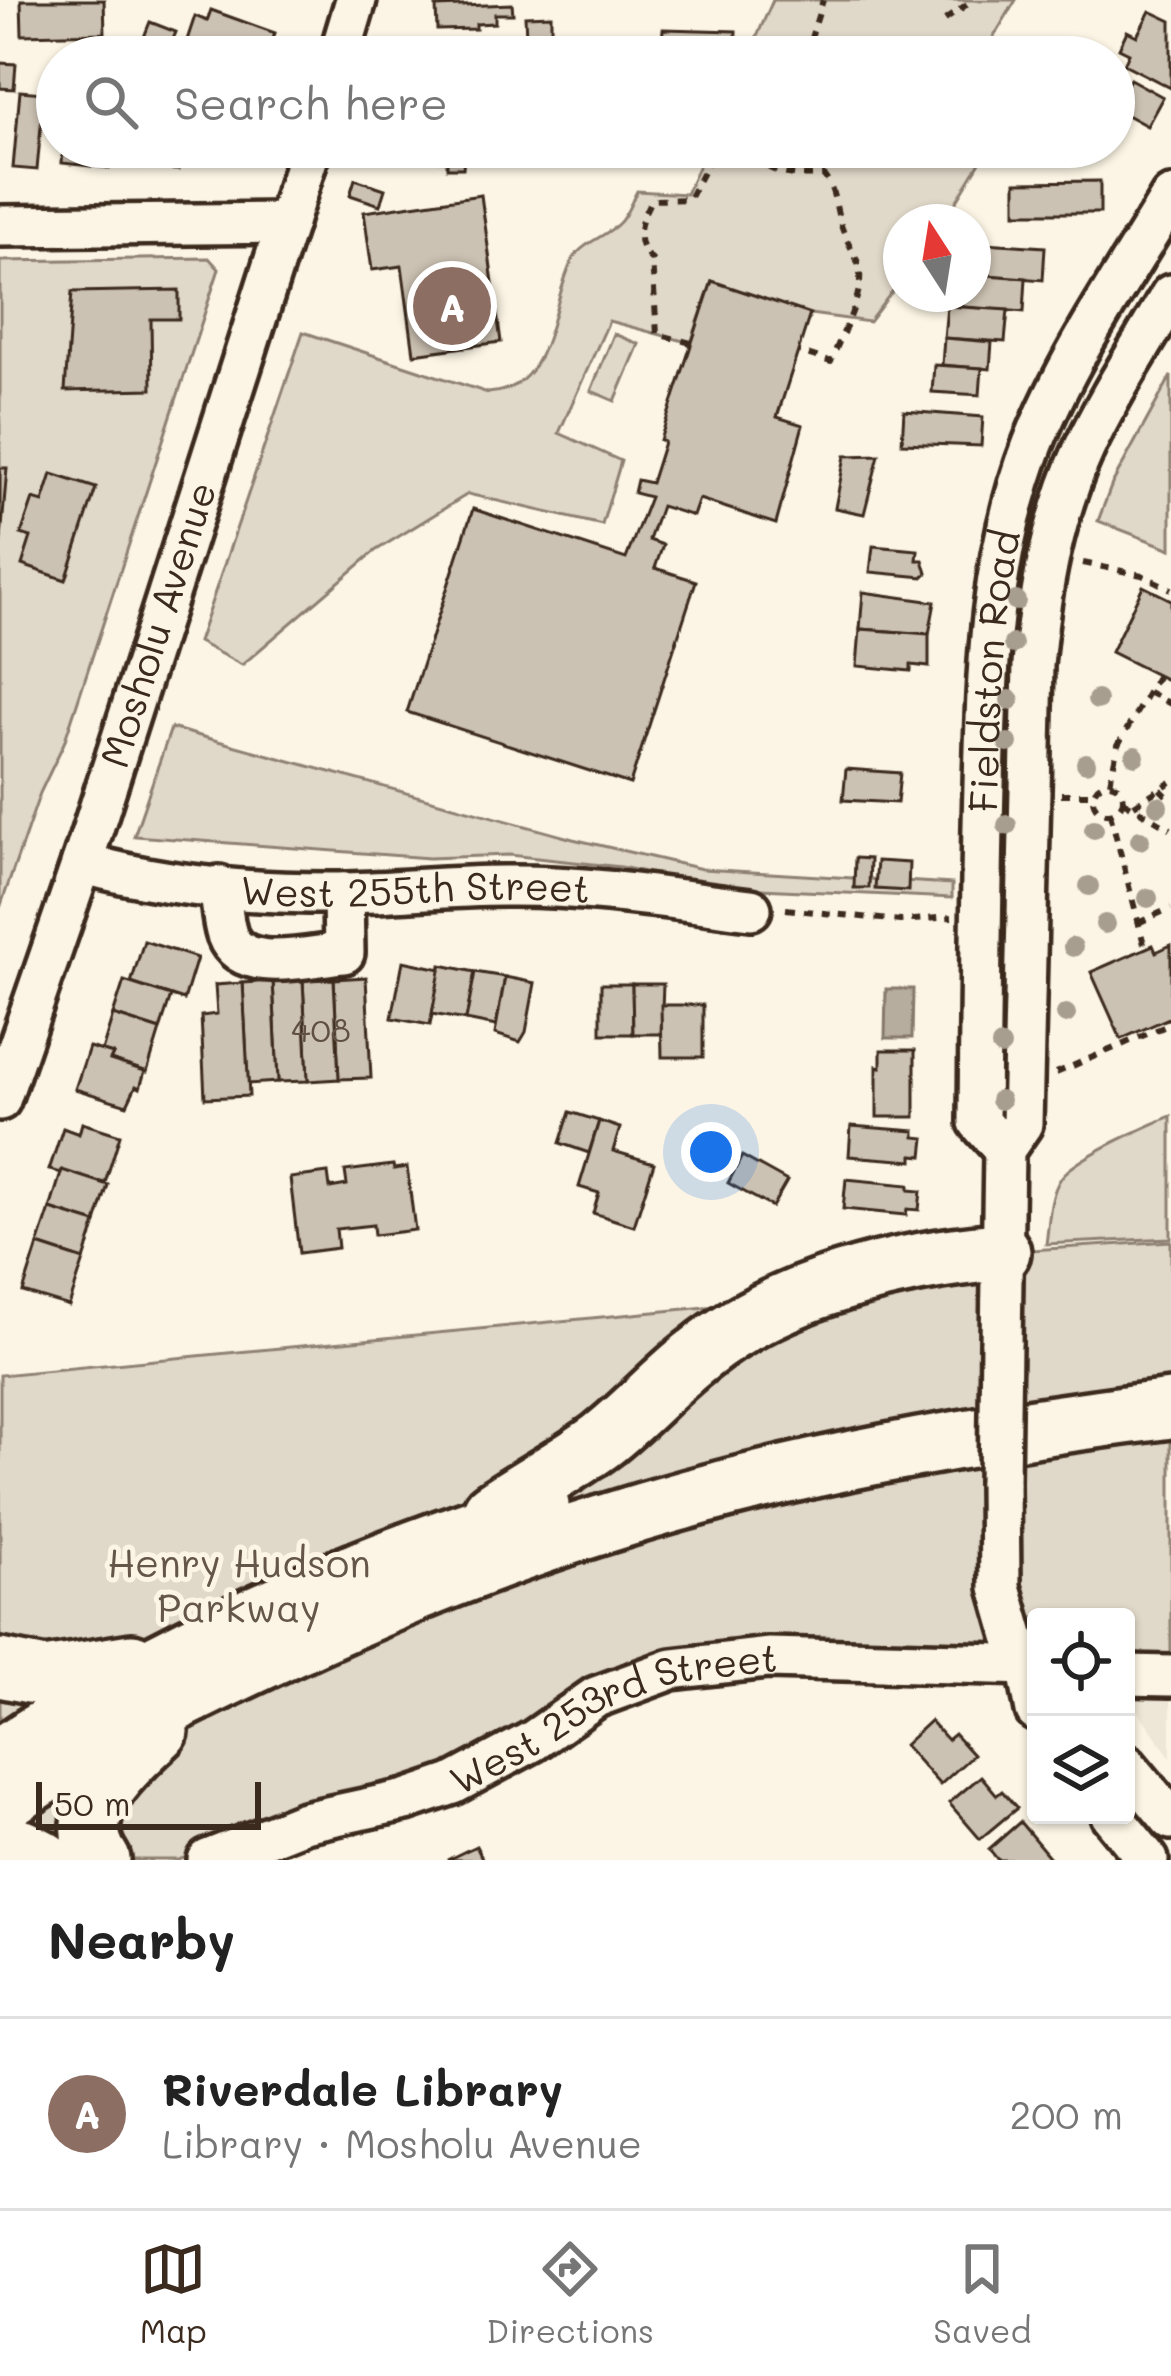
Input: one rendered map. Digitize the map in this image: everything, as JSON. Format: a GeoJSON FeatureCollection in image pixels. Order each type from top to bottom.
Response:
{"type":"FeatureCollection","features":[{"type":"Feature","properties":{"kind":"highway"},"geometry":{"type":"LineString","coordinates":[[0,1804],[192,1671],[460,1532],[602,1440],[700,1353],[750,1322],[832,1287],[885,1272],[949,1256],[1001,1252]]}},
{"type":"Feature","properties":{"kind":"highway"},"geometry":{"type":"LineString","coordinates":[[460,1532],[596,1488],[828,1429],[1171,1370]]}},
{"type":"Feature","properties":{"kind":"highway"},"geometry":{"type":"LineString","coordinates":[[0,1757],[88,1703],[192,1671],[601,1524],[770,1480],[921,1449],[1171,1409]]}},
{"type":"Feature","properties":{"kind":"highway"},"geometry":{"type":"LineString","coordinates":[[0,1668],[45,1677],[192,1671]]}},
{"type":"Feature","properties":{"kind":"highway"},"geometry":{"type":"LineString","coordinates":[[100,1860],[90,1845],[88,1824],[96,1803],[192,1671]]}},
{"type":"Feature","properties":{"kind":"highway"},"geometry":{"type":"LineString","coordinates":[[0,1847],[23,1849],[44,1860]]}},
{"type":"Feature","properties":{"kind":"street"},"geometry":{"type":"LineString","coordinates":[[345,36],[356,0]]}},
{"type":"Feature","properties":{"kind":"street","name":"Mosholu Avenue"},"geometry":{"type":"LineString","coordinates":[[0,1100],[82,862],[304,168]]}},
{"type":"Feature","properties":{"kind":"street","name":"Fieldston Road"},"geometry":{"type":"LineString","coordinates":[[1004,1150],[979,1122],[968,928],[992,605],[1017,494],[1049,409],[1171,197]]}},
{"type":"Feature","properties":{"kind":"street"},"geometry":{"type":"LineString","coordinates":[[0,226],[287,223]]}},
{"type":"Feature","properties":{"kind":"street","name":"Fieldston Road"},"geometry":{"type":"LineString","coordinates":[[1027,1658],[1015,1639],[1000,1587],[1000,1344],[1004,1150],[1022,1124],[1038,610],[1064,500],[1091,434],[1171,295]]}},
{"type":"Feature","properties":{"kind":"street"},"geometry":{"type":"LineString","coordinates":[[1049,409],[1091,434]]}},
{"type":"Feature","properties":{"kind":"street","name":"West 255th Street"},"geometry":{"type":"LineString","coordinates":[[82,862],[124,875],[219,886],[343,893],[511,886],[597,889],[751,909]]}},
{"type":"Feature","properties":{"kind":"street"},"geometry":{"type":"LineString","coordinates":[[219,886],[227,937],[238,951],[256,960],[344,952],[343,893]]}},
{"type":"Feature","properties":{"kind":"street"},"geometry":{"type":"LineString","coordinates":[[968,928],[1027,941]]}},
{"type":"Feature","properties":{"kind":"street","name":"West 253rd Street"},"geometry":{"type":"LineString","coordinates":[[208,1860],[304,1822],[406,1800],[453,1784],[533,1741],[596,1697],[672,1669],[768,1658],[1027,1667]]}},
{"type":"Feature","properties":{"kind":"street"},"geometry":{"type":"LineString","coordinates":[[1135,1675],[1171,1676]]}},
{"type":"Feature","properties":{"kind":"street"},"geometry":{"type":"LineString","coordinates":[[1135,1776],[1171,1820]]}},
{"type":"Feature","properties":{"kind":"street"},"geometry":{"type":"LineString","coordinates":[[1118,1824],[1148,1860]]}},
{"type":"Feature","properties":{"kind":"path"},"geometry":{"type":"LineString","coordinates":[[812,36],[823,0]]}},
{"type":"Feature","properties":{"kind":"path"},"geometry":{"type":"LineString","coordinates":[[945,20],[973,0]]}},
{"type":"Feature","properties":{"kind":"path"},"geometry":{"type":"LineString","coordinates":[[692,343],[657,334],[652,260],[640,244],[642,218],[651,200],[689,199],[705,168]]}},
{"type":"Feature","properties":{"kind":"path"},"geometry":{"type":"LineString","coordinates":[[767,168],[791,176],[823,175],[830,182],[842,228],[860,266],[856,304],[845,318],[831,362],[798,351]]}},
{"type":"Feature","properties":{"kind":"path"},"geometry":{"type":"LineString","coordinates":[[1075,561],[1142,575],[1171,589]]}},
{"type":"Feature","properties":{"kind":"path"},"geometry":{"type":"LineString","coordinates":[[1110,782],[1118,745],[1158,675]]}},
{"type":"Feature","properties":{"kind":"path"},"geometry":{"type":"LineString","coordinates":[[1148,692],[1171,704]]}},
{"type":"Feature","properties":{"kind":"path"},"geometry":{"type":"LineString","coordinates":[[1110,782],[1097,786],[1093,794],[1096,807],[1110,813]]}},
{"type":"Feature","properties":{"kind":"path"},"geometry":{"type":"LineString","coordinates":[[1110,782],[1122,791],[1123,801]]}},
{"type":"Feature","properties":{"kind":"path"},"geometry":{"type":"LineString","coordinates":[[1134,805],[1171,782]]}},
{"type":"Feature","properties":{"kind":"path"},"geometry":{"type":"LineString","coordinates":[[1160,789],[1171,800]]}},
{"type":"Feature","properties":{"kind":"path"},"geometry":{"type":"LineString","coordinates":[[1058,794],[1093,794]]}},
{"type":"Feature","properties":{"kind":"path"},"geometry":{"type":"LineString","coordinates":[[1123,801],[1171,829]]}},
{"type":"Feature","properties":{"kind":"path"},"geometry":{"type":"LineString","coordinates":[[1110,813],[1123,801]]}},
{"type":"Feature","properties":{"kind":"path"},"geometry":{"type":"LineString","coordinates":[[1110,813],[1145,948]]}},
{"type":"Feature","properties":{"kind":"path"},"geometry":{"type":"LineString","coordinates":[[1138,923],[1171,908]]}},
{"type":"Feature","properties":{"kind":"path"},"geometry":{"type":"LineString","coordinates":[[751,909],[793,909],[968,928]]}},
{"type":"Feature","properties":{"kind":"path"},"geometry":{"type":"LineString","coordinates":[[1053,1074],[1168,1025],[1166,1019]]}},
{"type":"Feature","properties":{"kind":"shaded area"},"geometry":{"type":"Polygon","coordinates":[[[886,989],[913,989],[912,1038],[885,1038],[886,989]]]}},
{"type":"Feature","properties":{"kind":"shaded area"},"geometry":{"type":"Polygon","coordinates":[[[1171,1690],[1171,1758],[1135,1707],[1135,1693],[1171,1690]]]}},
{"type":"Feature","properties":{"kind":"green space"},"geometry":{"type":"Polygon","coordinates":[[[773,0],[1016,0],[994,36],[757,36],[773,0]]]}},
{"type":"Feature","properties":{"kind":"green space"},"geometry":{"type":"Polygon","coordinates":[[[698,168],[976,168],[955,204],[883,204],[883,304],[869,322],[810,314],[712,281],[691,343],[609,321],[559,433],[621,461],[602,525],[468,494],[375,551],[242,665],[198,642],[303,332],[488,393],[509,388],[537,361],[573,259],[621,221],[637,191],[686,194],[698,168]]]}},
{"type":"Feature","properties":{"kind":"green space"},"geometry":{"type":"Polygon","coordinates":[[[209,258],[219,269],[64,743],[40,793],[0,908],[0,261],[209,258]]]}},
{"type":"Feature","properties":{"kind":"green space"},"geometry":{"type":"Polygon","coordinates":[[[614,334],[639,344],[615,401],[591,391],[614,334]]]}},
{"type":"Feature","properties":{"kind":"green space"},"geometry":{"type":"Polygon","coordinates":[[[1171,376],[1171,549],[1098,521],[1112,484],[1171,376]]]}},
{"type":"Feature","properties":{"kind":"green space"},"geometry":{"type":"Polygon","coordinates":[[[171,728],[573,839],[702,869],[952,884],[952,898],[716,887],[621,867],[509,855],[429,858],[134,836],[171,728]]]}},
{"type":"Feature","properties":{"kind":"green space"},"geometry":{"type":"Polygon","coordinates":[[[1171,1116],[1171,1238],[1046,1244],[1054,1193],[1068,1170],[1171,1116]]]}},
{"type":"Feature","properties":{"kind":"green space","name":"Henry Hudson Parkway"},"geometry":{"type":"Polygon","coordinates":[[[1171,1241],[1171,1655],[1135,1654],[1135,1608],[1027,1608],[1027,1651],[733,1642],[626,1661],[533,1728],[432,1774],[318,1803],[179,1860],[0,1860],[0,1375],[727,1305],[1001,1252],[1171,1241]]]}},
{"type":"Feature","properties":{"kind":"building"},"geometry":{"type":"Polygon","coordinates":[[[21,0],[104,0],[105,33],[22,35],[21,0]]]}},
{"type":"Feature","properties":{"kind":"building"},"geometry":{"type":"Polygon","coordinates":[[[512,4],[513,14],[495,14],[495,23],[476,24],[476,29],[437,30],[436,7],[512,4]]]}},
{"type":"Feature","properties":{"kind":"building"},"geometry":{"type":"Polygon","coordinates":[[[211,10],[275,33],[188,36],[195,16],[207,21],[211,10]]]}},
{"type":"Feature","properties":{"kind":"building"},"geometry":{"type":"Polygon","coordinates":[[[1150,11],[1171,21],[1171,88],[1135,70],[1135,36],[1125,36],[1127,31],[1137,36],[1150,11]]]}},
{"type":"Feature","properties":{"kind":"building"},"geometry":{"type":"Polygon","coordinates":[[[551,15],[551,35],[526,36],[525,16],[551,15]]]}},
{"type":"Feature","properties":{"kind":"building"},"geometry":{"type":"Polygon","coordinates":[[[150,22],[176,32],[174,36],[144,36],[150,22]]]}},
{"type":"Feature","properties":{"kind":"building"},"geometry":{"type":"Polygon","coordinates":[[[663,29],[736,31],[736,36],[662,36],[663,29]]]}},
{"type":"Feature","properties":{"kind":"building"},"geometry":{"type":"Polygon","coordinates":[[[0,63],[16,64],[14,89],[0,88],[0,63]]]}},
{"type":"Feature","properties":{"kind":"building"},"geometry":{"type":"Polygon","coordinates":[[[1135,82],[1163,97],[1147,126],[1135,119],[1135,82]]]}},
{"type":"Feature","properties":{"kind":"building"},"geometry":{"type":"Polygon","coordinates":[[[20,91],[36,92],[37,170],[13,168],[20,91]]]}},
{"type":"Feature","properties":{"kind":"building"},"geometry":{"type":"Polygon","coordinates":[[[355,179],[385,189],[380,205],[350,195],[355,179]]]}},
{"type":"Feature","properties":{"kind":"building"},"geometry":{"type":"Polygon","coordinates":[[[1100,181],[1100,213],[1016,213],[1016,182],[1100,181]]]}},
{"type":"Feature","properties":{"kind":"building"},"geometry":{"type":"Polygon","coordinates":[[[481,195],[501,342],[414,354],[402,266],[372,270],[364,212],[481,195]]]}},
{"type":"Feature","properties":{"kind":"building"},"geometry":{"type":"Polygon","coordinates":[[[991,243],[1045,247],[1043,280],[991,276],[991,243]]]}},
{"type":"Feature","properties":{"kind":"building"},"geometry":{"type":"Polygon","coordinates":[[[991,275],[1026,278],[1024,312],[991,309],[991,275]]]}},
{"type":"Feature","properties":{"kind":"building"},"geometry":{"type":"Polygon","coordinates":[[[712,281],[810,314],[777,417],[803,425],[776,524],[699,499],[693,516],[661,506],[649,540],[663,545],[655,568],[696,581],[630,784],[407,712],[473,509],[626,559],[650,497],[634,493],[637,480],[651,483],[664,442],[660,440],[712,281]]]}},
{"type":"Feature","properties":{"kind":"building"},"geometry":{"type":"Polygon","coordinates":[[[179,290],[179,319],[151,319],[152,389],[65,391],[72,292],[179,290]]]}},
{"type":"Feature","properties":{"kind":"building"},"geometry":{"type":"Polygon","coordinates":[[[1008,310],[1005,342],[944,338],[946,312],[1008,310]]]}},
{"type":"Feature","properties":{"kind":"building"},"geometry":{"type":"Polygon","coordinates":[[[944,338],[992,342],[990,369],[942,365],[944,338]]]}},
{"type":"Feature","properties":{"kind":"building"},"geometry":{"type":"Polygon","coordinates":[[[934,365],[982,368],[980,395],[932,392],[934,365]]]}},
{"type":"Feature","properties":{"kind":"building"},"geometry":{"type":"Polygon","coordinates":[[[904,411],[983,417],[981,446],[902,443],[904,411]]]}},
{"type":"Feature","properties":{"kind":"building"},"geometry":{"type":"Polygon","coordinates":[[[879,455],[864,514],[835,508],[845,456],[879,455]]]}},
{"type":"Feature","properties":{"kind":"building"},"geometry":{"type":"Polygon","coordinates":[[[0,468],[7,468],[0,552],[0,468]]]}},
{"type":"Feature","properties":{"kind":"building"},"geometry":{"type":"Polygon","coordinates":[[[52,474],[96,488],[66,580],[22,565],[31,537],[21,534],[33,499],[43,502],[52,474]]]}},
{"type":"Feature","properties":{"kind":"building"},"geometry":{"type":"Polygon","coordinates":[[[873,546],[918,550],[917,560],[923,560],[927,573],[923,577],[870,572],[873,546]]]}},
{"type":"Feature","properties":{"kind":"building"},"geometry":{"type":"Polygon","coordinates":[[[1143,586],[1171,600],[1171,673],[1167,680],[1111,652],[1143,586]]]}},
{"type":"Feature","properties":{"kind":"building"},"geometry":{"type":"Polygon","coordinates":[[[863,592],[935,602],[929,634],[860,629],[863,592]]]}},
{"type":"Feature","properties":{"kind":"building"},"geometry":{"type":"Polygon","coordinates":[[[860,629],[929,634],[929,667],[911,665],[911,671],[857,666],[860,629]]]}},
{"type":"Feature","properties":{"kind":"building"},"geometry":{"type":"Polygon","coordinates":[[[846,769],[900,773],[897,803],[843,800],[846,769]]]}},
{"type":"Feature","properties":{"kind":"building"},"geometry":{"type":"Polygon","coordinates":[[[855,858],[870,859],[869,888],[854,888],[855,858]]]}},
{"type":"Feature","properties":{"kind":"building"},"geometry":{"type":"Polygon","coordinates":[[[877,861],[909,863],[908,891],[875,889],[877,861]]]}},
{"type":"Feature","properties":{"kind":"building"},"geometry":{"type":"Polygon","coordinates":[[[144,941],[197,958],[184,1000],[131,983],[144,941]]]}},
{"type":"Feature","properties":{"kind":"building"},"geometry":{"type":"Polygon","coordinates":[[[1153,945],[1156,952],[1171,945],[1171,1017],[1121,1039],[1091,972],[1153,945]]]}},
{"type":"Feature","properties":{"kind":"building"},"geometry":{"type":"Polygon","coordinates":[[[403,961],[441,969],[430,1025],[392,1018],[403,961]]]}},
{"type":"Feature","properties":{"kind":"building"},"geometry":{"type":"Polygon","coordinates":[[[441,965],[475,972],[466,1020],[432,1014],[441,965]]]}},
{"type":"Feature","properties":{"kind":"building"},"geometry":{"type":"Polygon","coordinates":[[[475,972],[505,977],[496,1026],[466,1020],[475,972]]]}},
{"type":"Feature","properties":{"kind":"building"},"geometry":{"type":"Polygon","coordinates":[[[366,977],[371,1078],[339,1079],[334,979],[366,977]]]}},
{"type":"Feature","properties":{"kind":"building"},"geometry":{"type":"Polygon","coordinates":[[[505,977],[535,983],[520,1042],[495,1034],[505,977]]]}},
{"type":"Feature","properties":{"kind":"building"},"geometry":{"type":"Polygon","coordinates":[[[334,979],[339,1079],[308,1081],[303,980],[334,979]]]}},
{"type":"Feature","properties":{"kind":"building"},"geometry":{"type":"Polygon","coordinates":[[[303,980],[308,1081],[278,1082],[273,981],[303,980]]]}},
{"type":"Feature","properties":{"kind":"building"},"geometry":{"type":"Polygon","coordinates":[[[124,981],[171,996],[160,1030],[113,1015],[124,981]]]}},
{"type":"Feature","properties":{"kind":"building"},"geometry":{"type":"Polygon","coordinates":[[[273,981],[278,1082],[248,1084],[243,983],[273,981]]]}},
{"type":"Feature","properties":{"kind":"building"},"geometry":{"type":"Polygon","coordinates":[[[243,983],[249,1096],[205,1098],[201,1016],[217,1014],[215,985],[243,983]]]}},
{"type":"Feature","properties":{"kind":"building"},"geometry":{"type":"Polygon","coordinates":[[[601,984],[632,984],[633,1034],[601,1034],[601,984]]]}},
{"type":"Feature","properties":{"kind":"building"},"geometry":{"type":"Polygon","coordinates":[[[632,984],[663,984],[661,1034],[633,1034],[632,984]]]}},
{"type":"Feature","properties":{"kind":"building"},"geometry":{"type":"Polygon","coordinates":[[[661,1005],[703,1005],[703,1057],[662,1057],[661,1005]]]}},
{"type":"Feature","properties":{"kind":"building"},"geometry":{"type":"Polygon","coordinates":[[[113,1015],[160,1030],[147,1072],[110,1060],[113,1054],[102,1051],[113,1015]]]}},
{"type":"Feature","properties":{"kind":"building"},"geometry":{"type":"Polygon","coordinates":[[[89,1047],[113,1054],[110,1060],[145,1071],[127,1105],[75,1089],[89,1047]]]}},
{"type":"Feature","properties":{"kind":"building"},"geometry":{"type":"Polygon","coordinates":[[[881,1050],[915,1050],[915,1117],[877,1117],[881,1050]]]}},
{"type":"Feature","properties":{"kind":"building"},"geometry":{"type":"Polygon","coordinates":[[[570,1112],[599,1121],[589,1153],[560,1143],[570,1112]]]}},
{"type":"Feature","properties":{"kind":"building"},"geometry":{"type":"Polygon","coordinates":[[[599,1121],[620,1128],[613,1151],[654,1163],[634,1226],[593,1213],[599,1193],[579,1187],[599,1121]]]}},
{"type":"Feature","properties":{"kind":"building"},"geometry":{"type":"Polygon","coordinates":[[[82,1123],[120,1135],[105,1183],[49,1170],[63,1128],[79,1134],[82,1123]]]}},
{"type":"Feature","properties":{"kind":"building"},"geometry":{"type":"Polygon","coordinates":[[[851,1126],[915,1131],[915,1137],[925,1138],[923,1156],[913,1155],[913,1161],[849,1156],[851,1126]]]}},
{"type":"Feature","properties":{"kind":"building"},"geometry":{"type":"Polygon","coordinates":[[[742,1156],[787,1181],[772,1207],[728,1183],[742,1156]]]}},
{"type":"Feature","properties":{"kind":"building"},"geometry":{"type":"Polygon","coordinates":[[[393,1165],[394,1169],[407,1167],[415,1230],[374,1235],[373,1225],[336,1229],[338,1248],[299,1253],[290,1178],[328,1173],[330,1188],[347,1185],[345,1171],[393,1165]]]}},
{"type":"Feature","properties":{"kind":"building"},"geometry":{"type":"Polygon","coordinates":[[[62,1170],[108,1185],[96,1223],[50,1209],[62,1170]]]}},
{"type":"Feature","properties":{"kind":"building"},"geometry":{"type":"Polygon","coordinates":[[[846,1179],[909,1185],[909,1190],[921,1191],[919,1210],[907,1209],[906,1215],[843,1209],[846,1179]]]}},
{"type":"Feature","properties":{"kind":"building"},"geometry":{"type":"Polygon","coordinates":[[[50,1209],[96,1223],[84,1260],[38,1245],[50,1209]]]}},
{"type":"Feature","properties":{"kind":"building"},"geometry":{"type":"Polygon","coordinates":[[[38,1245],[84,1260],[69,1306],[23,1292],[38,1245]]]}},
{"type":"Feature","properties":{"kind":"building"},"geometry":{"type":"Polygon","coordinates":[[[930,1721],[947,1740],[954,1734],[973,1755],[940,1785],[904,1745],[930,1721]]]}},
{"type":"Feature","properties":{"kind":"building"},"geometry":{"type":"Polygon","coordinates":[[[981,1776],[1017,1808],[980,1839],[949,1803],[981,1776]]]}},
{"type":"Feature","properties":{"kind":"building"},"geometry":{"type":"Polygon","coordinates":[[[1020,1822],[1052,1860],[998,1860],[989,1849],[1020,1822]]]}},
{"type":"Feature","properties":{"kind":"building"},"geometry":{"type":"Polygon","coordinates":[[[476,1846],[483,1860],[447,1860],[476,1846]]]}},
{"type":"Feature","properties":{"kind":"place","name":"Riverdale Library"},"geometry":{"type":"Point","coordinates":[452,306]}}]}
